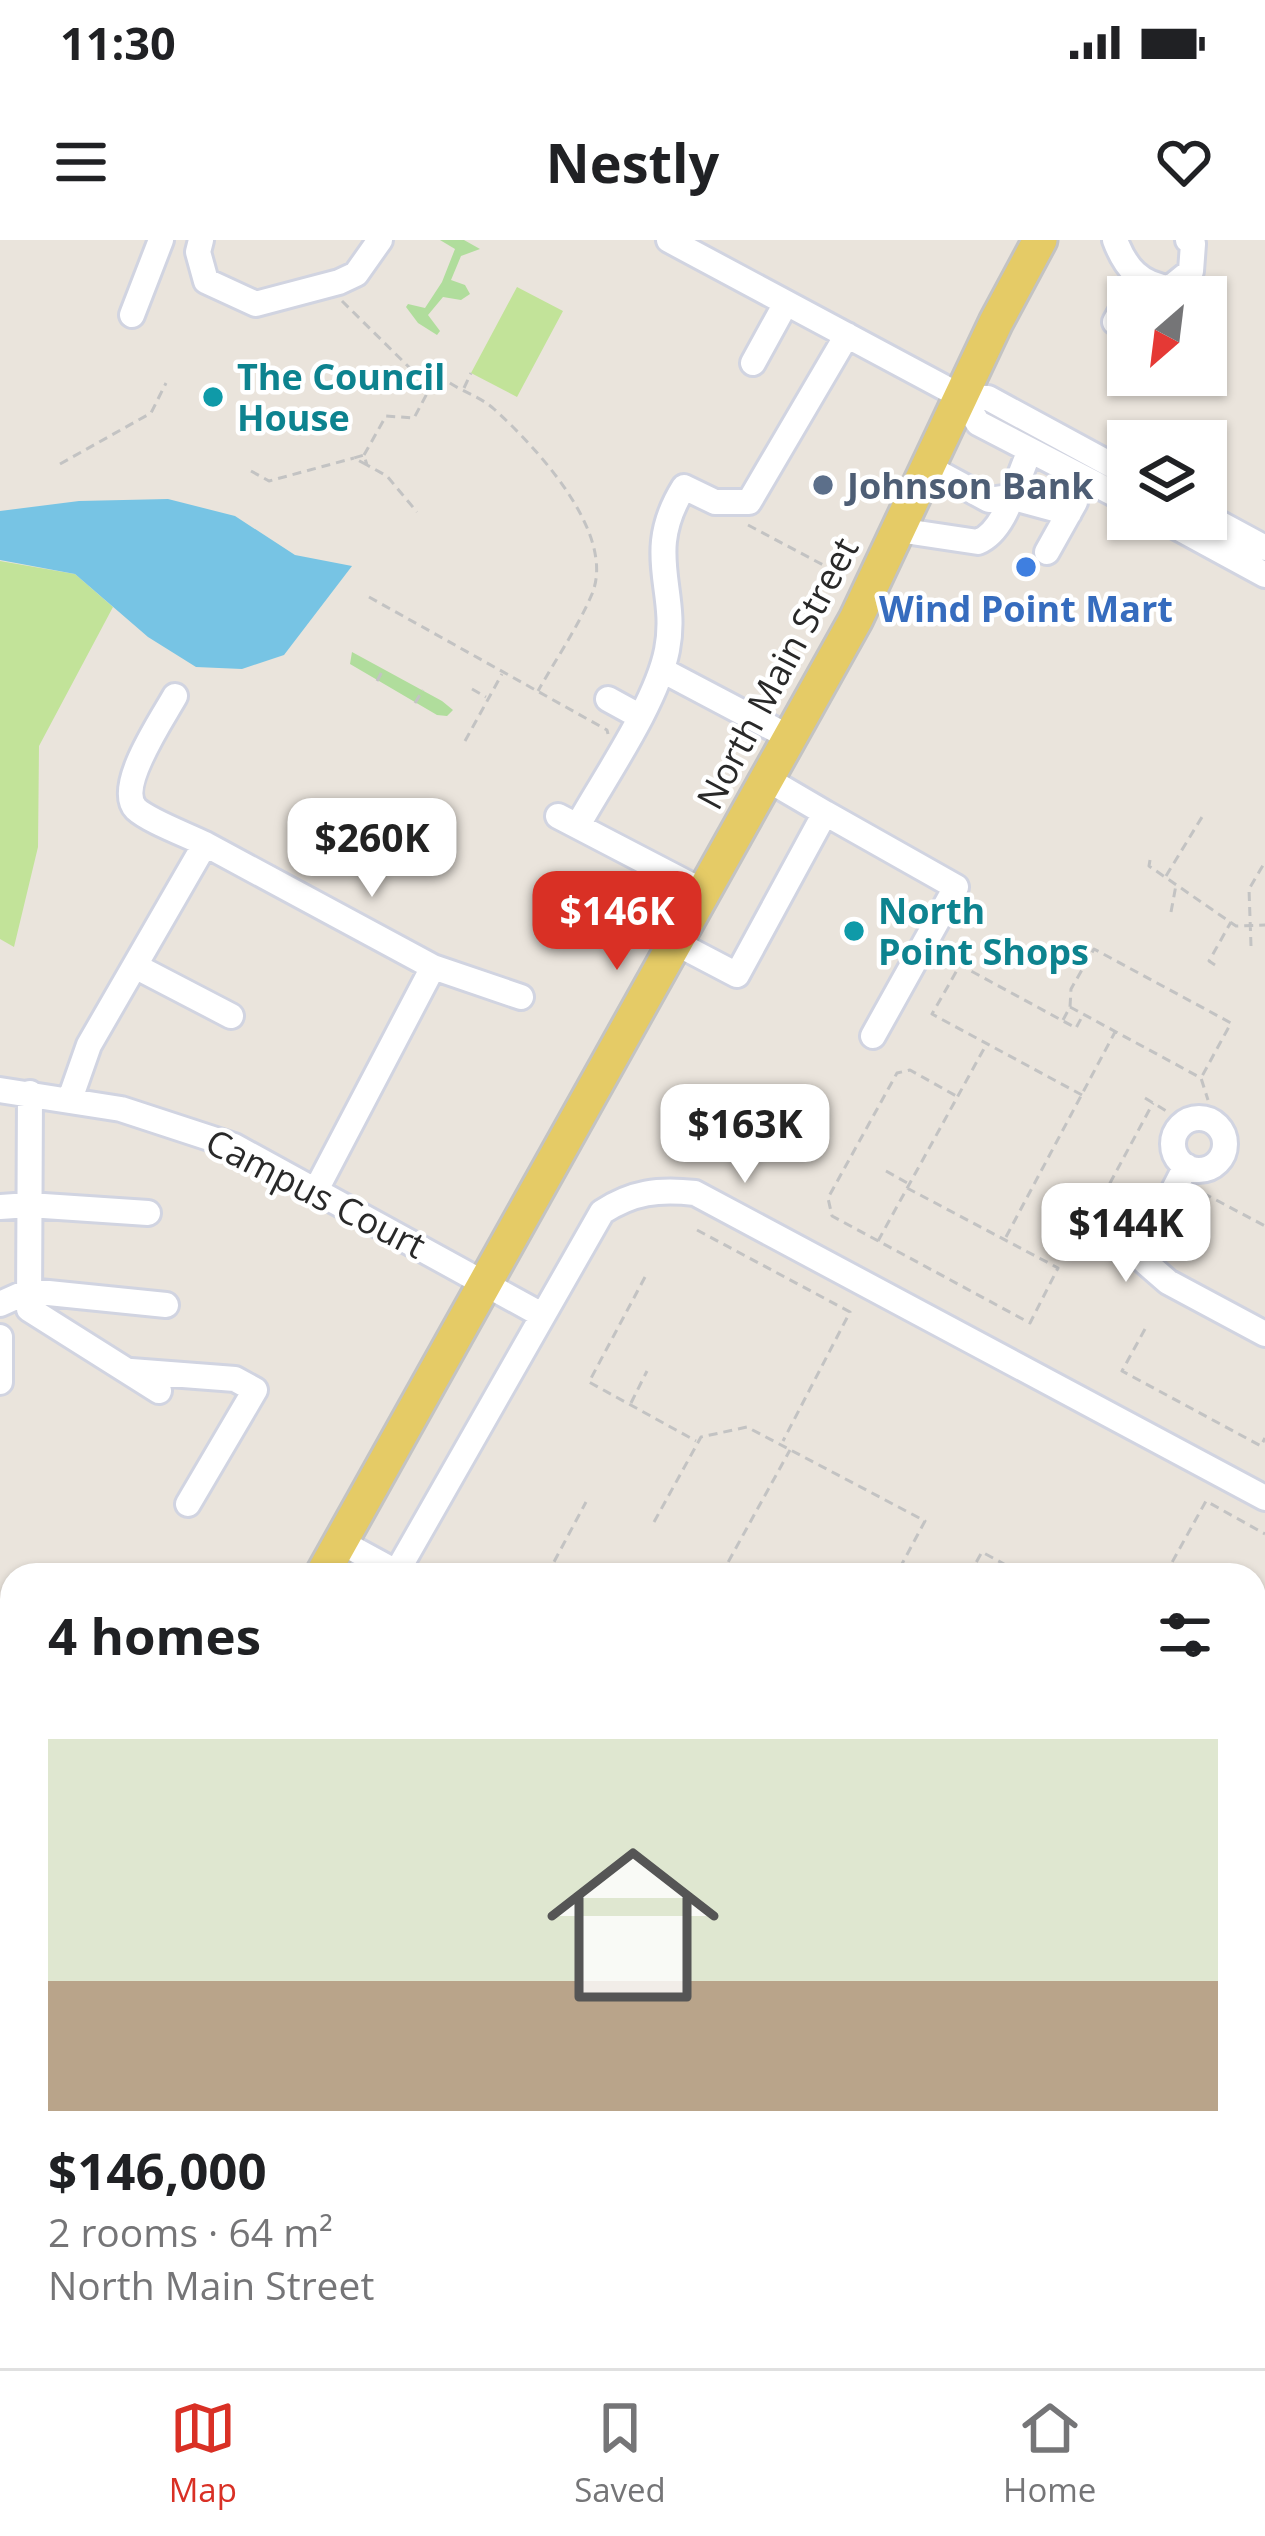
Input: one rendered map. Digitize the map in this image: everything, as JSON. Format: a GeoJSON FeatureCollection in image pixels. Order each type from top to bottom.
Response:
{"type":"FeatureCollection","features":[{"type":"Feature","properties":{"kind":"main road","name":"North Main Street"},"geometry":{"type":"LineString","coordinates":[[329,1563],[856,619],[1040,240]]}},
{"type":"Feature","properties":{"kind":"street"},"geometry":{"type":"LineString","coordinates":[[132,315],[161,240]]}},
{"type":"Feature","properties":{"kind":"street"},"geometry":{"type":"LineString","coordinates":[[201,240],[198,252],[206,281],[256,304],[356,274],[380,240]]}},
{"type":"Feature","properties":{"kind":"street"},"geometry":{"type":"LineString","coordinates":[[669,240],[962,397],[988,398],[1107,482]]}},
{"type":"Feature","properties":{"kind":"street"},"geometry":{"type":"LineString","coordinates":[[1115,240],[1127,276]]}},
{"type":"Feature","properties":{"kind":"street"},"geometry":{"type":"LineString","coordinates":[[1186,276],[1193,258],[1188,240]]}},
{"type":"Feature","properties":{"kind":"street"},"geometry":{"type":"LineString","coordinates":[[753,363],[786,303]]}},
{"type":"Feature","properties":{"kind":"street"},"geometry":{"type":"LineString","coordinates":[[702,891],[568,820],[639,716],[662,670],[670,632],[663,542],[672,507],[684,487],[715,502],[749,502],[847,335]]}},
{"type":"Feature","properties":{"kind":"street"},"geometry":{"type":"LineString","coordinates":[[962,397],[978,423],[1029,453],[1107,471]]}},
{"type":"Feature","properties":{"kind":"street"},"geometry":{"type":"LineString","coordinates":[[898,530],[978,542],[988,538],[1029,453]]}},
{"type":"Feature","properties":{"kind":"street"},"geometry":{"type":"LineString","coordinates":[[928,467],[989,500],[1010,496],[1069,514]]}},
{"type":"Feature","properties":{"kind":"street"},"geometry":{"type":"LineString","coordinates":[[1047,552],[1092,469]]}},
{"type":"Feature","properties":{"kind":"street"},"geometry":{"type":"LineString","coordinates":[[1227,527],[1265,548]]}},
{"type":"Feature","properties":{"kind":"street"},"geometry":{"type":"LineString","coordinates":[[1201,540],[1265,575]]}},
{"type":"Feature","properties":{"kind":"street"},"geometry":{"type":"LineString","coordinates":[[662,670],[789,737]]}},
{"type":"Feature","properties":{"kind":"street"},"geometry":{"type":"LineString","coordinates":[[175,696],[131,778],[128,794],[136,808],[433,967],[521,998]]}},
{"type":"Feature","properties":{"kind":"street"},"geometry":{"type":"LineString","coordinates":[[608,699],[639,716]]}},
{"type":"Feature","properties":{"kind":"street"},"geometry":{"type":"LineString","coordinates":[[766,779],[956,887],[873,1036]]}},
{"type":"Feature","properties":{"kind":"street"},"geometry":{"type":"LineString","coordinates":[[674,942],[737,975],[825,813]]}},
{"type":"Feature","properties":{"kind":"street"},"geometry":{"type":"LineString","coordinates":[[70,1099],[88,1045],[205,844]]}},
{"type":"Feature","properties":{"kind":"street"},"geometry":{"type":"LineString","coordinates":[[135,965],[231,1016]]}},
{"type":"Feature","properties":{"kind":"street"},"geometry":{"type":"LineString","coordinates":[[316,1190],[433,967]]}},
{"type":"Feature","properties":{"kind":"street","name":"Campus Court"},"geometry":{"type":"LineString","coordinates":[[0,1090],[70,1099],[183,1127],[234,1146],[540,1314]]}},
{"type":"Feature","properties":{"kind":"street"},"geometry":{"type":"LineString","coordinates":[[30,1093],[29,1310],[159,1390]]}},
{"type":"Feature","properties":{"kind":"street"},"geometry":{"type":"LineString","coordinates":[[1186,1166],[1149,1238],[1145,1262],[1168,1282],[1265,1334]]}},
{"type":"Feature","properties":{"kind":"street"},"geometry":{"type":"LineString","coordinates":[[401,1563],[602,1212],[627,1196],[664,1189],[695,1193],[1265,1498]]}},
{"type":"Feature","properties":{"kind":"street"},"geometry":{"type":"LineString","coordinates":[[0,1207],[29,1204],[148,1213]]}},
{"type":"Feature","properties":{"kind":"street"},"geometry":{"type":"LineString","coordinates":[[0,1304],[29,1291],[166,1305]]}},
{"type":"Feature","properties":{"kind":"street"},"geometry":{"type":"LineString","coordinates":[[0,1337],[0,1382]]}},
{"type":"Feature","properties":{"kind":"street"},"geometry":{"type":"LineString","coordinates":[[128,1371],[235,1379],[255,1390],[188,1504]]}},
{"type":"Feature","properties":{"kind":"street"},"geometry":{"type":"LineString","coordinates":[[340,1542],[377,1563]]}},
{"type":"Feature","properties":{"kind":"path"},"geometry":{"type":"LineString","coordinates":[[251,471],[269,481],[364,455],[386,416],[414,418],[438,373],[490,405],[542,458],[588,523],[594,546],[594,590],[538,691]]}},
{"type":"Feature","properties":{"kind":"path"},"geometry":{"type":"LineString","coordinates":[[463,391],[471,373]]}},
{"type":"Feature","properties":{"kind":"path"},"geometry":{"type":"LineString","coordinates":[[60,464],[151,413],[166,382]]}},
{"type":"Feature","properties":{"kind":"path"},"geometry":{"type":"LineString","coordinates":[[364,455],[367,465]]}},
{"type":"Feature","properties":{"kind":"path"},"geometry":{"type":"LineString","coordinates":[[354,458],[387,476],[417,512]]}},
{"type":"Feature","properties":{"kind":"path"},"geometry":{"type":"LineString","coordinates":[[734,517],[827,567],[825,572]]}},
{"type":"Feature","properties":{"kind":"path"},"geometry":{"type":"LineString","coordinates":[[369,597],[607,730],[608,736]]}},
{"type":"Feature","properties":{"kind":"path"},"geometry":{"type":"LineString","coordinates":[[377,681],[384,668]]}},
{"type":"Feature","properties":{"kind":"path"},"geometry":{"type":"LineString","coordinates":[[465,741],[503,672]]}},
{"type":"Feature","properties":{"kind":"path"},"geometry":{"type":"LineString","coordinates":[[472,688],[488,698]]}},
{"type":"Feature","properties":{"kind":"path"},"geometry":{"type":"LineString","coordinates":[[415,703],[423,690]]}},
{"type":"Feature","properties":{"kind":"path"},"geometry":{"type":"LineString","coordinates":[[1166,878],[1202,817]]}},
{"type":"Feature","properties":{"kind":"path"},"geometry":{"type":"LineString","coordinates":[[1150,860],[1149,866],[1231,922],[1247,928],[1265,925]]}},
{"type":"Feature","properties":{"kind":"path"},"geometry":{"type":"LineString","coordinates":[[1252,946],[1250,889],[1265,862]]}},
{"type":"Feature","properties":{"kind":"path"},"geometry":{"type":"LineString","coordinates":[[1171,912],[1176,885]]}},
{"type":"Feature","properties":{"kind":"path"},"geometry":{"type":"LineString","coordinates":[[1215,965],[1209,961],[1231,922]]}},
{"type":"Feature","properties":{"kind":"path"},"geometry":{"type":"LineString","coordinates":[[1063,1021],[1072,989],[1094,950],[1231,1023],[1201,1078]]}},
{"type":"Feature","properties":{"kind":"path"},"geometry":{"type":"LineString","coordinates":[[1082,1095],[932,1014],[960,965],[1076,1028],[1083,1015]]}},
{"type":"Feature","properties":{"kind":"path"},"geometry":{"type":"LineString","coordinates":[[1070,1007],[1201,1078],[1208,1100]]}},
{"type":"Feature","properties":{"kind":"path"},"geometry":{"type":"LineString","coordinates":[[1005,1239],[1115,1032]]}},
{"type":"Feature","properties":{"kind":"path"},"geometry":{"type":"LineString","coordinates":[[878,1240],[987,1044]]}},
{"type":"Feature","properties":{"kind":"path"},"geometry":{"type":"LineString","coordinates":[[886,1171],[1058,1268],[1030,1322],[832,1216],[827,1198],[897,1073],[910,1070],[958,1097]]}},
{"type":"Feature","properties":{"kind":"path"},"geometry":{"type":"LineString","coordinates":[[1145,1098],[1168,1112]]}},
{"type":"Feature","properties":{"kind":"path"},"geometry":{"type":"LineString","coordinates":[[1052,1226],[1064,1202],[1087,1213],[1102,1198],[1153,1103]]}},
{"type":"Feature","properties":{"kind":"path"},"geometry":{"type":"LineString","coordinates":[[1203,1193],[1265,1226]]}},
{"type":"Feature","properties":{"kind":"path"},"geometry":{"type":"LineString","coordinates":[[1102,1198],[1137,1216]]}},
{"type":"Feature","properties":{"kind":"path"},"geometry":{"type":"LineString","coordinates":[[697,1230],[850,1312],[782,1443]]}},
{"type":"Feature","properties":{"kind":"path"},"geometry":{"type":"LineString","coordinates":[[645,1277],[589,1382],[698,1442]]}},
{"type":"Feature","properties":{"kind":"path"},"geometry":{"type":"LineString","coordinates":[[1144,1329],[1122,1371],[1261,1446],[1265,1438]]}},
{"type":"Feature","properties":{"kind":"path"},"geometry":{"type":"LineString","coordinates":[[630,1405],[647,1371]]}},
{"type":"Feature","properties":{"kind":"path"},"geometry":{"type":"LineString","coordinates":[[654,1522],[701,1437],[747,1427],[925,1522],[903,1563]]}},
{"type":"Feature","properties":{"kind":"path"},"geometry":{"type":"LineString","coordinates":[[728,1563],[791,1448]]}},
{"type":"Feature","properties":{"kind":"path"},"geometry":{"type":"LineString","coordinates":[[553,1563],[586,1502]]}},
{"type":"Feature","properties":{"kind":"path"},"geometry":{"type":"LineString","coordinates":[[1172,1563],[1206,1502],[1265,1534]]}},
{"type":"Feature","properties":{"kind":"path"},"geometry":{"type":"LineString","coordinates":[[976,1563],[982,1552],[1002,1563]]}},
{"type":"Feature","properties":{"kind":"green space"},"geometry":{"type":"Polygon","coordinates":[[[440,240],[464,240],[480,249],[461,256],[451,280],[465,285],[470,294],[461,300],[443,297],[428,315],[440,331],[437,335],[418,323],[406,307],[425,308],[442,282],[455,249],[440,240]]]}},
{"type":"Feature","properties":{"kind":"green space"},"geometry":{"type":"Polygon","coordinates":[[[517,287],[563,311],[517,397],[471,373],[517,287]]]}},
{"type":"Feature","properties":{"kind":"green space"},"geometry":{"type":"Polygon","coordinates":[[[0,561],[75,574],[113,607],[39,746],[38,847],[14,947],[0,939],[0,561]]]}},
{"type":"Feature","properties":{"kind":"green space"},"geometry":{"type":"Polygon","coordinates":[[[352,652],[453,710],[447,716],[437,715],[350,664],[352,652]]]}},
{"type":"Feature","properties":{"kind":"water"},"geometry":{"type":"Polygon","coordinates":[[[168,499],[235,516],[295,555],[352,566],[284,655],[242,669],[196,667],[148,637],[75,574],[0,560],[0,511],[79,501],[168,499]]]}},
{"type":"Feature","properties":{"kind":"place","name":"The Council House"},"geometry":{"type":"Point","coordinates":[213,397]}},
{"type":"Feature","properties":{"kind":"place","name":"Johnson Bank"},"geometry":{"type":"Point","coordinates":[823,485]}},
{"type":"Feature","properties":{"kind":"place","name":"Wind Point Mart"},"geometry":{"type":"Point","coordinates":[1026,567]}},
{"type":"Feature","properties":{"kind":"place","name":"North Point Shops"},"geometry":{"type":"Point","coordinates":[854,931]}}]}
